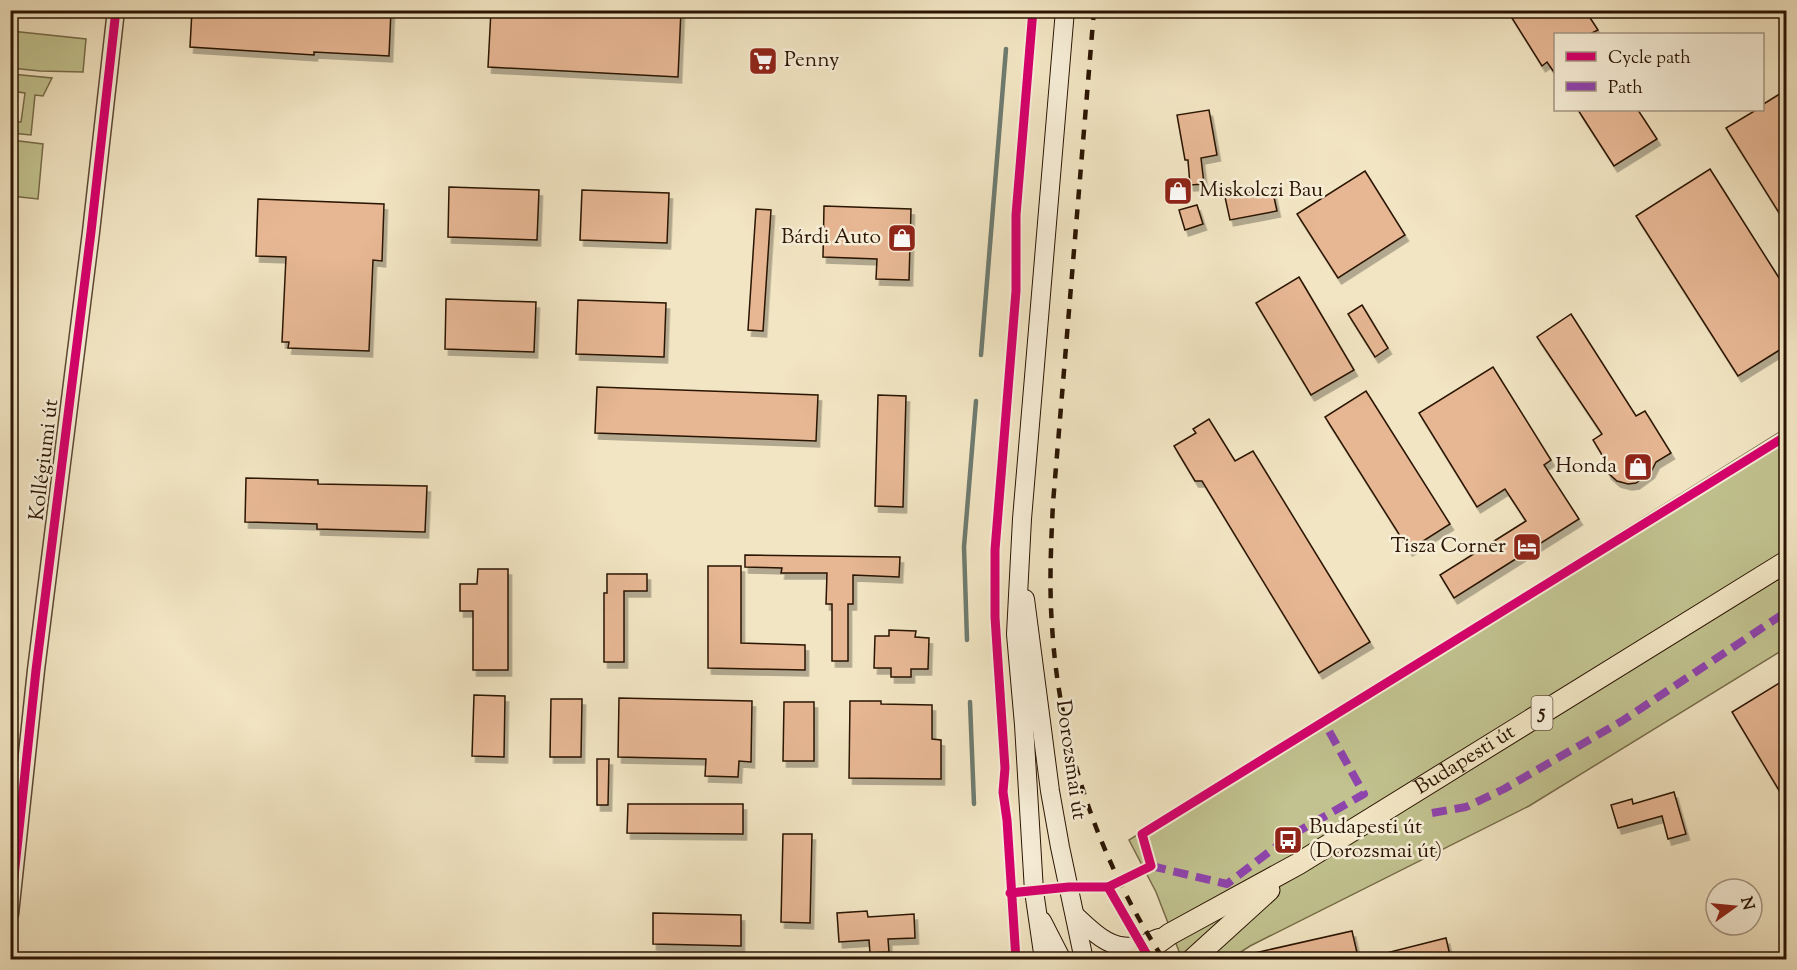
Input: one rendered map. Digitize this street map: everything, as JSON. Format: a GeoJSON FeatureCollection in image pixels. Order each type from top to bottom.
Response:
{"type":"FeatureCollection","features":[{"type":"Feature","properties":{"kind":"main road","name":"Dorozsmai út"},"geometry":{"type":"LineString","coordinates":[[1044,960],[1033,876],[1016,634],[1033,384],[1065,10]]}},
{"type":"Feature","properties":{"kind":"main road","name":"Budapesti út"},"geometry":{"type":"LineString","coordinates":[[1134,960],[1170,934],[1298,864],[1786,562]]}},
{"type":"Feature","properties":{"kind":"main road","name":"Dorozsmai út"},"geometry":{"type":"LineString","coordinates":[[1020,564],[1031,631],[1050,790],[1084,960]]}},
{"type":"Feature","properties":{"kind":"main road","name":"Budapesti út"},"geometry":{"type":"LineString","coordinates":[[1192,960],[1298,864]]}},
{"type":"Feature","properties":{"kind":"main road"},"geometry":{"type":"LineString","coordinates":[[1037,912],[1062,960]]}},
{"type":"Feature","properties":{"kind":"main road"},"geometry":{"type":"LineString","coordinates":[[1076,916],[1105,941],[1120,946],[1141,945],[1170,934]]}},
{"type":"Feature","properties":{"kind":"street","name":"Kollégiumi út"},"geometry":{"type":"LineString","coordinates":[[10,914],[36,670],[90,244],[116,10]]}},
{"type":"Feature","properties":{"kind":"green space"},"geometry":{"type":"Polygon","coordinates":[[[11,31],[86,39],[83,72],[11,68],[11,31]]]}},
{"type":"Feature","properties":{"kind":"green space"},"geometry":{"type":"Polygon","coordinates":[[[11,74],[52,78],[43,96],[35,95],[31,135],[11,133],[11,121],[21,122],[25,93],[11,91],[11,74]]]}},
{"type":"Feature","properties":{"kind":"green space"},"geometry":{"type":"Polygon","coordinates":[[[11,140],[43,144],[38,199],[11,196],[11,140]]]}},
{"type":"Feature","properties":{"kind":"green space"},"geometry":{"type":"Polygon","coordinates":[[[1786,428],[1786,648],[1529,806],[1250,946],[1230,959],[1182,959],[1156,892],[1129,840],[1786,428]]]}},
{"type":"Feature","properties":{"kind":"building"},"geometry":{"type":"Polygon","coordinates":[[[192,10],[391,10],[389,56],[314,52],[314,55],[190,47],[192,10]]]}},
{"type":"Feature","properties":{"kind":"building"},"geometry":{"type":"Polygon","coordinates":[[[491,10],[681,10],[678,77],[488,67],[491,10]]]}},
{"type":"Feature","properties":{"kind":"building"},"geometry":{"type":"Polygon","coordinates":[[[1507,10],[1585,10],[1598,30],[1592,33],[1554,33],[1554,72],[1547,62],[1542,66],[1507,10]]]}},
{"type":"Feature","properties":{"kind":"building"},"geometry":{"type":"Polygon","coordinates":[[[1786,90],[1786,224],[1726,128],[1754,111],[1764,111],[1764,104],[1786,90]]]}},
{"type":"Feature","properties":{"kind":"building"},"geometry":{"type":"Polygon","coordinates":[[[1209,110],[1217,155],[1201,158],[1204,184],[1190,185],[1188,160],[1185,160],[1177,115],[1209,110]]]}},
{"type":"Feature","properties":{"kind":"building"},"geometry":{"type":"Polygon","coordinates":[[[1579,111],[1639,111],[1657,139],[1614,166],[1579,111]]]}},
{"type":"Feature","properties":{"kind":"building"},"geometry":{"type":"Polygon","coordinates":[[[1710,169],[1786,289],[1786,346],[1738,376],[1636,216],[1710,169]]]}},
{"type":"Feature","properties":{"kind":"building"},"geometry":{"type":"Polygon","coordinates":[[[1365,171],[1405,235],[1338,278],[1297,214],[1365,171]]]}},
{"type":"Feature","properties":{"kind":"building"},"geometry":{"type":"Polygon","coordinates":[[[449,187],[539,190],[537,240],[448,237],[449,187]]]}},
{"type":"Feature","properties":{"kind":"building"},"geometry":{"type":"Polygon","coordinates":[[[1272,188],[1277,211],[1230,220],[1225,197],[1272,188]]]}},
{"type":"Feature","properties":{"kind":"building"},"geometry":{"type":"Polygon","coordinates":[[[582,190],[669,193],[667,243],[580,240],[582,190]]]}},
{"type":"Feature","properties":{"kind":"building"},"geometry":{"type":"Polygon","coordinates":[[[258,199],[384,204],[382,261],[373,260],[369,351],[288,348],[289,342],[282,342],[286,257],[256,256],[258,199]]]}},
{"type":"Feature","properties":{"kind":"building"},"geometry":{"type":"Polygon","coordinates":[[[1197,205],[1203,224],[1185,230],[1179,210],[1197,205]]]}},
{"type":"Feature","properties":{"kind":"building"},"geometry":{"type":"Polygon","coordinates":[[[824,206],[911,209],[909,280],[876,279],[877,259],[823,257],[824,206]]]}},
{"type":"Feature","properties":{"kind":"building"},"geometry":{"type":"Polygon","coordinates":[[[756,209],[771,210],[763,331],[748,330],[756,209]]]}},
{"type":"Feature","properties":{"kind":"building"},"geometry":{"type":"Polygon","coordinates":[[[1299,277],[1354,370],[1311,395],[1256,303],[1299,277]]]}},
{"type":"Feature","properties":{"kind":"building"},"geometry":{"type":"Polygon","coordinates":[[[446,299],[536,302],[534,352],[445,349],[446,299]]]}},
{"type":"Feature","properties":{"kind":"building"},"geometry":{"type":"Polygon","coordinates":[[[578,300],[666,303],[664,357],[576,354],[578,300]]]}},
{"type":"Feature","properties":{"kind":"building"},"geometry":{"type":"Polygon","coordinates":[[[1362,305],[1388,348],[1375,357],[1348,314],[1362,305]]]}},
{"type":"Feature","properties":{"kind":"building"},"geometry":{"type":"Polygon","coordinates":[[[1571,314],[1636,416],[1645,411],[1671,453],[1656,462],[1651,472],[1636,483],[1628,484],[1617,481],[1608,473],[1601,453],[1593,440],[1602,434],[1537,337],[1571,314]]]}},
{"type":"Feature","properties":{"kind":"building"},"geometry":{"type":"Polygon","coordinates":[[[1493,367],[1551,460],[1544,465],[1579,519],[1454,598],[1440,575],[1526,521],[1505,489],[1477,507],[1419,413],[1493,367]]]}},
{"type":"Feature","properties":{"kind":"building"},"geometry":{"type":"Polygon","coordinates":[[[597,387],[818,395],[816,441],[595,433],[597,387]]]}},
{"type":"Feature","properties":{"kind":"building"},"geometry":{"type":"Polygon","coordinates":[[[1366,391],[1450,524],[1409,550],[1325,417],[1366,391]]]}},
{"type":"Feature","properties":{"kind":"building"},"geometry":{"type":"Polygon","coordinates":[[[878,395],[906,396],[903,507],[875,506],[878,395]]]}},
{"type":"Feature","properties":{"kind":"building"},"geometry":{"type":"Polygon","coordinates":[[[1209,419],[1235,461],[1253,451],[1370,642],[1319,673],[1202,481],[1195,481],[1174,446],[1196,433],[1193,429],[1209,419]]]}},
{"type":"Feature","properties":{"kind":"building"},"geometry":{"type":"Polygon","coordinates":[[[246,478],[318,480],[318,484],[427,486],[425,532],[317,529],[317,524],[245,522],[246,478]]]}},
{"type":"Feature","properties":{"kind":"building"},"geometry":{"type":"Polygon","coordinates":[[[745,555],[900,557],[899,577],[853,575],[853,604],[848,604],[848,661],[832,661],[832,604],[826,604],[827,573],[781,573],[782,568],[745,567],[745,555]]]}},
{"type":"Feature","properties":{"kind":"building"},"geometry":{"type":"Polygon","coordinates":[[[708,566],[741,566],[741,643],[805,645],[805,670],[708,668],[708,566]]]}},
{"type":"Feature","properties":{"kind":"building"},"geometry":{"type":"Polygon","coordinates":[[[478,569],[508,569],[508,670],[473,670],[473,611],[460,611],[460,584],[477,584],[478,569]]]}},
{"type":"Feature","properties":{"kind":"building"},"geometry":{"type":"Polygon","coordinates":[[[607,574],[647,574],[647,591],[624,591],[624,662],[604,662],[604,593],[607,593],[607,574]]]}},
{"type":"Feature","properties":{"kind":"building"},"geometry":{"type":"Polygon","coordinates":[[[889,630],[916,631],[915,637],[929,638],[928,669],[911,669],[911,677],[891,677],[891,668],[874,668],[875,636],[889,636],[889,630]]]}},
{"type":"Feature","properties":{"kind":"building"},"geometry":{"type":"Polygon","coordinates":[[[1786,679],[1786,802],[1732,712],[1786,679]]]}},
{"type":"Feature","properties":{"kind":"building"},"geometry":{"type":"Polygon","coordinates":[[[474,695],[505,696],[504,757],[472,756],[474,695]]]}},
{"type":"Feature","properties":{"kind":"building"},"geometry":{"type":"Polygon","coordinates":[[[619,698],[752,701],[751,762],[739,761],[738,777],[705,776],[706,759],[618,757],[619,698]]]}},
{"type":"Feature","properties":{"kind":"building"},"geometry":{"type":"Polygon","coordinates":[[[551,699],[582,699],[581,757],[550,757],[551,699]]]}},
{"type":"Feature","properties":{"kind":"building"},"geometry":{"type":"Polygon","coordinates":[[[850,701],[932,705],[932,739],[941,740],[941,779],[849,778],[850,701]]]}},
{"type":"Feature","properties":{"kind":"building"},"geometry":{"type":"Polygon","coordinates":[[[784,702],[814,702],[814,761],[783,761],[784,702]]]}},
{"type":"Feature","properties":{"kind":"building"},"geometry":{"type":"Polygon","coordinates":[[[597,759],[609,759],[608,805],[597,805],[597,759]]]}},
{"type":"Feature","properties":{"kind":"building"},"geometry":{"type":"Polygon","coordinates":[[[1674,792],[1686,834],[1668,839],[1662,816],[1618,828],[1611,805],[1632,799],[1633,804],[1674,792]]]}},
{"type":"Feature","properties":{"kind":"building"},"geometry":{"type":"Polygon","coordinates":[[[628,804],[743,804],[743,834],[627,833],[628,804]]]}},
{"type":"Feature","properties":{"kind":"building"},"geometry":{"type":"Polygon","coordinates":[[[783,834],[812,834],[810,923],[781,922],[783,834]]]}},
{"type":"Feature","properties":{"kind":"building"},"geometry":{"type":"Polygon","coordinates":[[[867,911],[868,917],[914,914],[915,938],[888,939],[889,952],[870,953],[869,940],[839,942],[837,913],[867,911]]]}},
{"type":"Feature","properties":{"kind":"building"},"geometry":{"type":"Polygon","coordinates":[[[653,913],[741,915],[741,946],[653,944],[653,913]]]}},
{"type":"Feature","properties":{"kind":"building"},"geometry":{"type":"Polygon","coordinates":[[[1352,931],[1358,957],[1346,960],[1251,960],[1250,954],[1352,931]]]}},
{"type":"Feature","properties":{"kind":"building"},"geometry":{"type":"Polygon","coordinates":[[[1446,938],[1451,960],[1378,960],[1378,955],[1446,938]]]}},
{"type":"Feature","properties":{"kind":"waterway"},"geometry":{"type":"LineString","coordinates":[[981,355],[1006,49]]}},
{"type":"Feature","properties":{"kind":"waterway"},"geometry":{"type":"LineString","coordinates":[[967,640],[964,547],[976,401]]}},
{"type":"Feature","properties":{"kind":"waterway"},"geometry":{"type":"LineString","coordinates":[[970,702],[974,804]]}},
{"type":"Feature","properties":{"kind":"railway"},"geometry":{"type":"LineString","coordinates":[[1094,10],[1053,503],[1050,580],[1052,626],[1063,714],[1086,800],[1120,883],[1164,960]]}},
{"type":"Feature","properties":{"kind":"marked path"},"geometry":{"type":"LineString","coordinates":[[1432,813],[1466,807],[1504,789],[1622,721],[1786,612]]}},
{"type":"Feature","properties":{"kind":"marked path"},"geometry":{"type":"LineString","coordinates":[[1151,866],[1227,884],[1290,836],[1364,794],[1324,722]]}},
{"type":"Feature","properties":{"kind":"cycle path"},"geometry":{"type":"LineString","coordinates":[[10,914],[36,670],[91,232],[116,10]]}},
{"type":"Feature","properties":{"kind":"cycle path"},"geometry":{"type":"LineString","coordinates":[[1016,960],[1007,820],[1003,792],[1005,768],[995,617],[995,550],[1016,291],[1016,215],[1033,10]]}},
{"type":"Feature","properties":{"kind":"cycle path"},"geometry":{"type":"LineString","coordinates":[[1010,893],[1069,887],[1108,887],[1151,866],[1142,834],[1786,436]]}},
{"type":"Feature","properties":{"kind":"cycle path"},"geometry":{"type":"LineString","coordinates":[[1108,887],[1150,960]]}},
{"type":"Feature","properties":{"kind":"place","name":"Penny"},"geometry":{"type":"Point","coordinates":[763,61]}},
{"type":"Feature","properties":{"kind":"place","name":"Miskolczi Bau"},"geometry":{"type":"Point","coordinates":[1178,191]}},
{"type":"Feature","properties":{"kind":"place","name":"Bárdi Auto"},"geometry":{"type":"Point","coordinates":[902,238]}},
{"type":"Feature","properties":{"kind":"place","name":"Honda"},"geometry":{"type":"Point","coordinates":[1638,467]}},
{"type":"Feature","properties":{"kind":"place","name":"Tisza Corner"},"geometry":{"type":"Point","coordinates":[1527,547]}},
{"type":"Feature","properties":{"kind":"place","name":"Budapesti út (Dorozsmai út)"},"geometry":{"type":"Point","coordinates":[1288,840]}}]}
